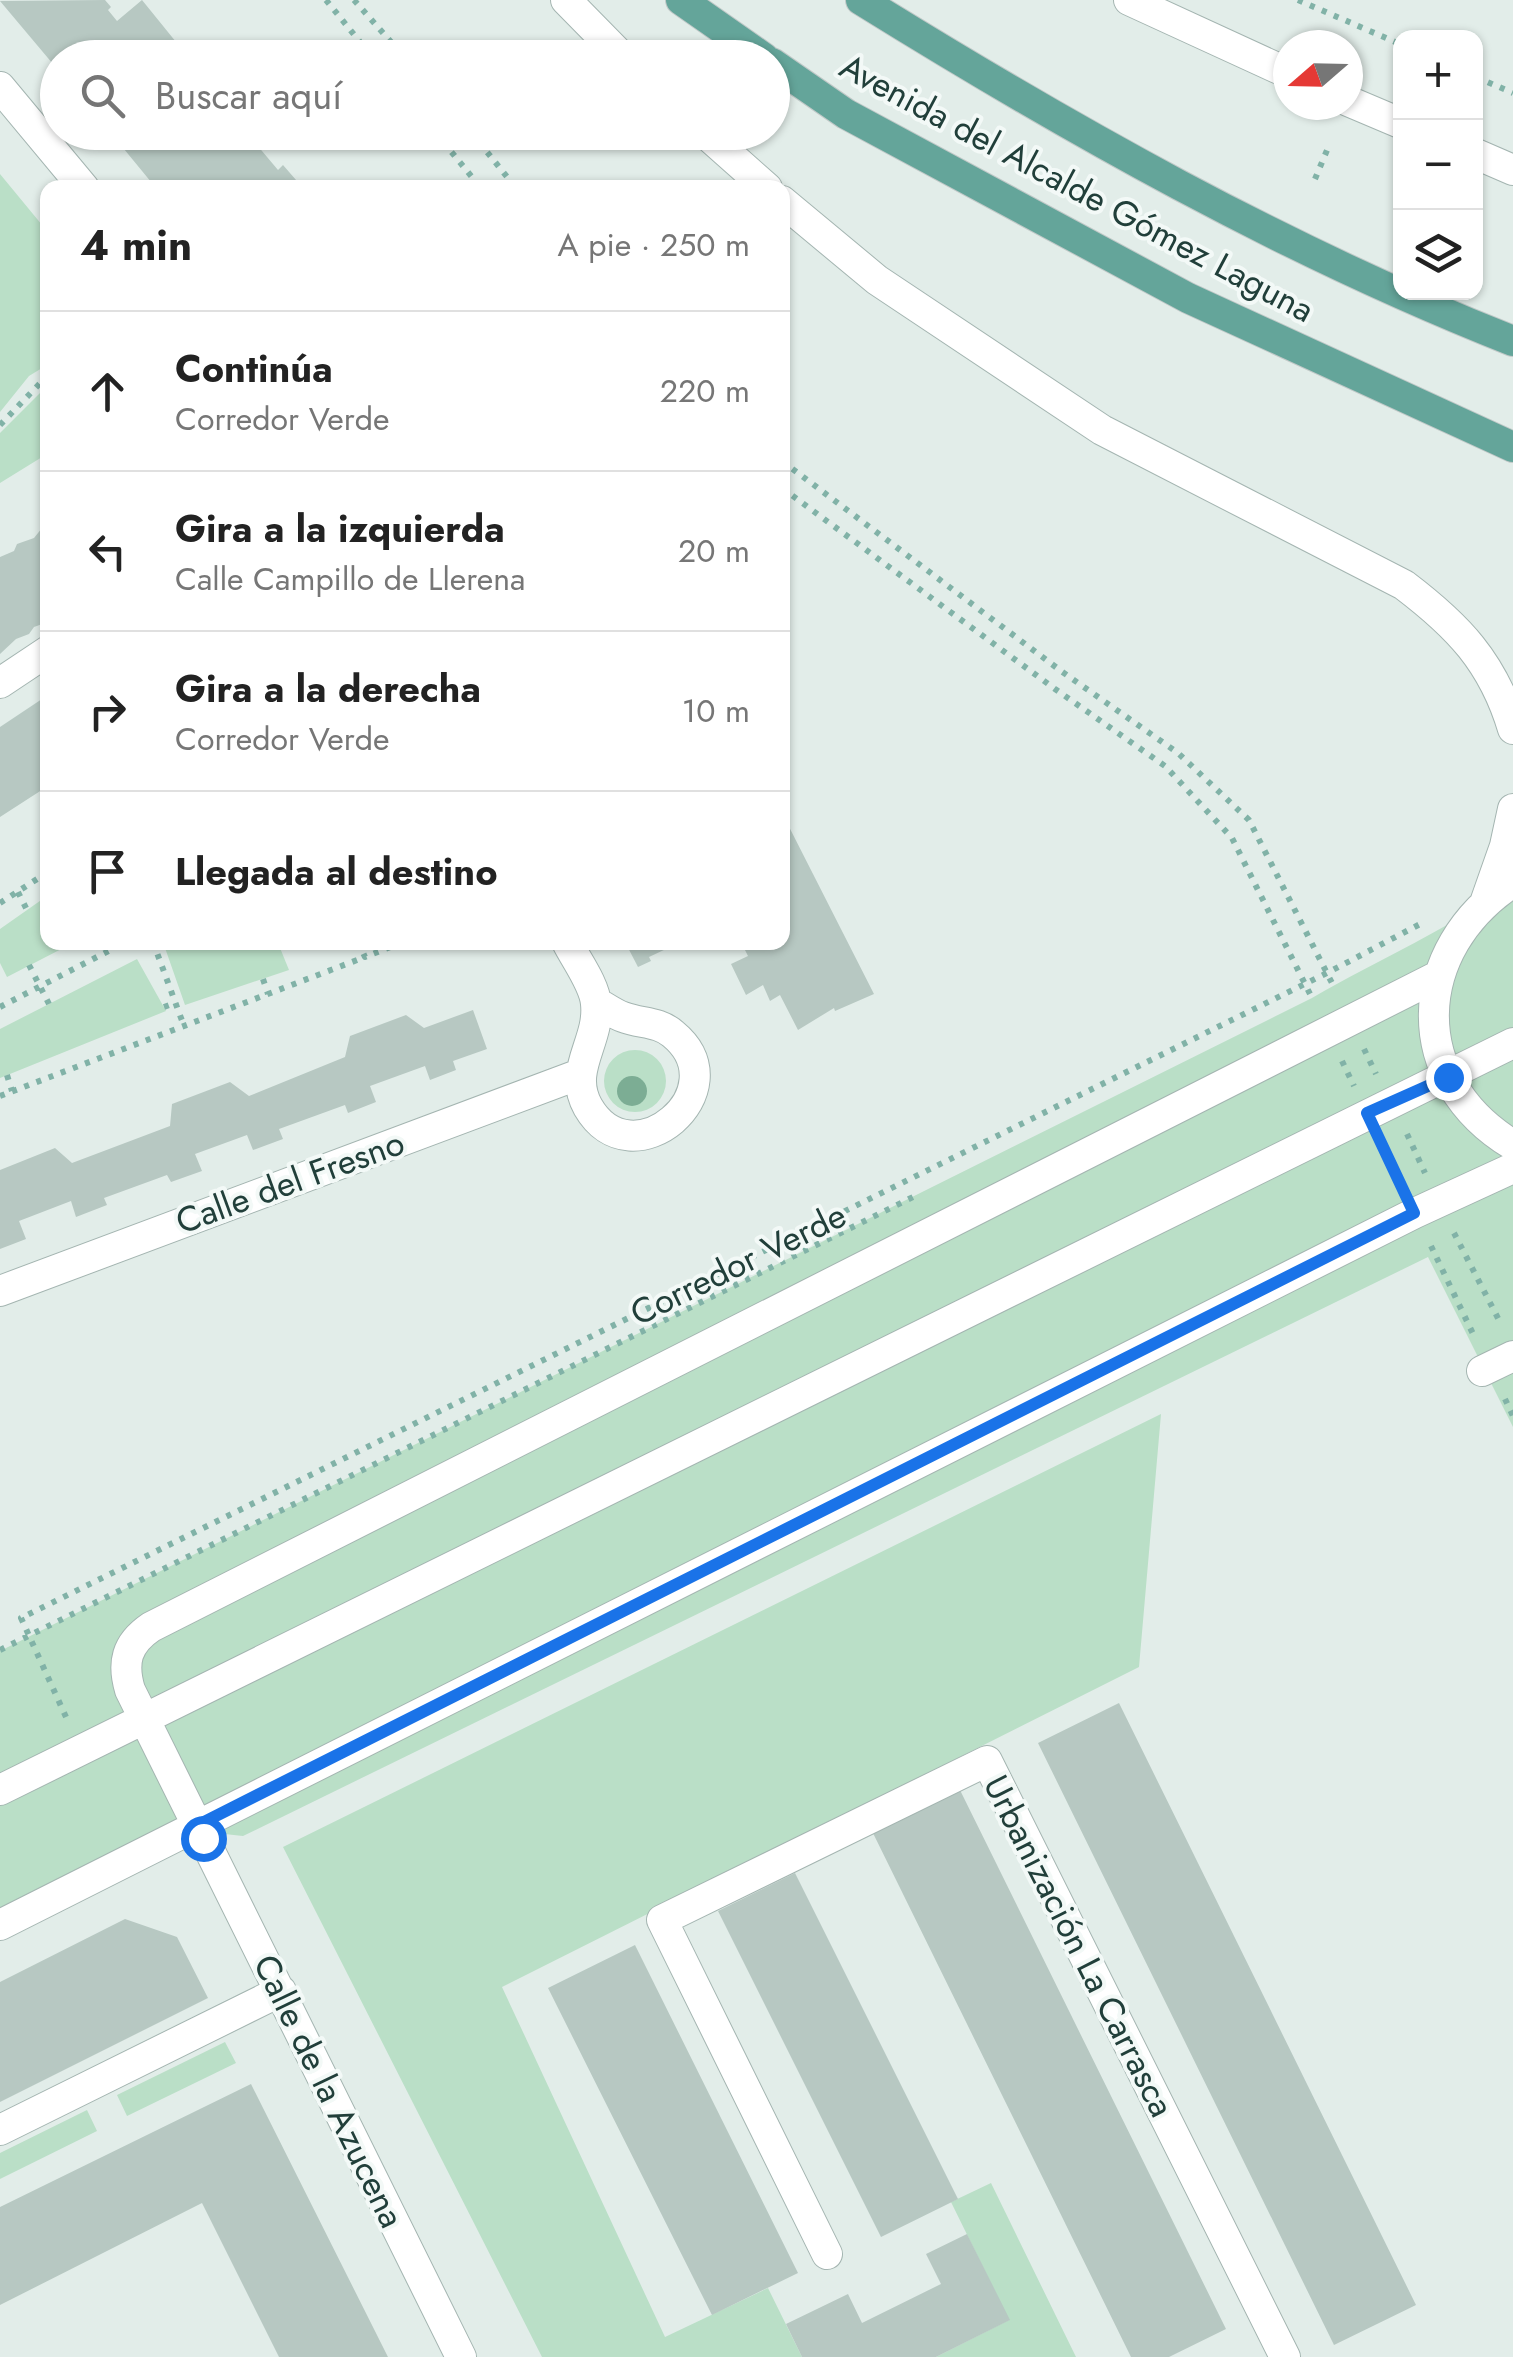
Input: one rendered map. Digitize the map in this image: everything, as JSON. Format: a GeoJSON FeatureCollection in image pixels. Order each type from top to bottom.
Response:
{"type":"FeatureCollection","features":[{"type":"Feature","properties":{"kind":"main road"},"geometry":{"type":"LineString","coordinates":[[681,0],[738,40]]}},
{"type":"Feature","properties":{"kind":"main road","name":"Avenida del Alcalde Gómez Laguna"},"geometry":{"type":"LineString","coordinates":[[861,0],[969,66],[1196,192],[1440,312],[1513,341]]}},
{"type":"Feature","properties":{"kind":"main road","name":"Avenida del Alcalde Gómez Laguna"},"geometry":{"type":"LineString","coordinates":[[790,75],[846,114],[1188,298],[1513,447]]}},
{"type":"Feature","properties":{"kind":"street"},"geometry":{"type":"LineString","coordinates":[[566,0],[605,40]]}},
{"type":"Feature","properties":{"kind":"street"},"geometry":{"type":"LineString","coordinates":[[1129,0],[1273,66]]}},
{"type":"Feature","properties":{"kind":"street"},"geometry":{"type":"LineString","coordinates":[[0,87],[40,135]]}},
{"type":"Feature","properties":{"kind":"street"},"geometry":{"type":"LineString","coordinates":[[1363,107],[1393,120]]}},
{"type":"Feature","properties":{"kind":"street"},"geometry":{"type":"LineString","coordinates":[[52,150],[77,180]]}},
{"type":"Feature","properties":{"kind":"street"},"geometry":{"type":"LineString","coordinates":[[724,150],[758,180]]}},
{"type":"Feature","properties":{"kind":"street"},"geometry":{"type":"LineString","coordinates":[[1483,157],[1513,170]]}},
{"type":"Feature","properties":{"kind":"street"},"geometry":{"type":"LineString","coordinates":[[790,208],[877,280],[1102,430],[1404,584],[1475,649],[1504,698],[1513,729]]}},
{"type":"Feature","properties":{"kind":"street"},"geometry":{"type":"LineString","coordinates":[[0,683],[40,656]]}},
{"type":"Feature","properties":{"kind":"street"},"geometry":{"type":"LineString","coordinates":[[1486,900],[1513,809]]}},
{"type":"Feature","properties":{"kind":"street"},"geometry":{"type":"LineString","coordinates":[[1513,882],[1486,900],[1458,932],[1438,976],[1434,1010],[1437,1044],[1448,1077],[1484,1126],[1513,1144]]}},
{"type":"Feature","properties":{"kind":"street"},"geometry":{"type":"LineString","coordinates":[[571,950],[596,1002],[590,1044],[580,1074],[582,1094],[590,1111],[622,1133],[641,1135],[660,1130],[688,1104],[693,1065],[686,1047],[655,1024],[622,1017],[596,1002]]}},
{"type":"Feature","properties":{"kind":"street","name":"Corredor Verde"},"geometry":{"type":"LineString","coordinates":[[196,1826],[130,1690],[125,1664],[132,1642],[151,1627],[1438,976]]}},
{"type":"Feature","properties":{"kind":"street"},"geometry":{"type":"LineString","coordinates":[[0,1790],[1513,1043]]}},
{"type":"Feature","properties":{"kind":"street","name":"Calle del Fresno"},"geometry":{"type":"LineString","coordinates":[[0,1291],[580,1074]]}},
{"type":"Feature","properties":{"kind":"street"},"geometry":{"type":"LineString","coordinates":[[0,1924],[1426,1208],[1513,1168]]}},
{"type":"Feature","properties":{"kind":"street","name":"Urbanización La Carrasca"},"geometry":{"type":"LineString","coordinates":[[827,2254],[662,1920],[986,1761],[1285,2357]]}},
{"type":"Feature","properties":{"kind":"street","name":"Calle de la Azucena"},"geometry":{"type":"LineString","coordinates":[[196,1826],[460,2357]]}},
{"type":"Feature","properties":{"kind":"street"},"geometry":{"type":"LineString","coordinates":[[0,2130],[281,1991]]}},
{"type":"Feature","properties":{"kind":"path"},"geometry":{"type":"LineString","coordinates":[[326,0],[358,40]]}},
{"type":"Feature","properties":{"kind":"path"},"geometry":{"type":"LineString","coordinates":[[354,0],[390,40]]}},
{"type":"Feature","properties":{"kind":"path"},"geometry":{"type":"LineString","coordinates":[[1298,0],[1393,41]]}},
{"type":"Feature","properties":{"kind":"path"},"geometry":{"type":"LineString","coordinates":[[1483,80],[1513,93]]}},
{"type":"Feature","properties":{"kind":"path"},"geometry":{"type":"LineString","coordinates":[[1314,179],[1330,143]]}},
{"type":"Feature","properties":{"kind":"path"},"geometry":{"type":"LineString","coordinates":[[450,150],[474,180]]}},
{"type":"Feature","properties":{"kind":"path"},"geometry":{"type":"LineString","coordinates":[[486,150],[510,180]]}},
{"type":"Feature","properties":{"kind":"path"},"geometry":{"type":"LineString","coordinates":[[0,425],[40,383]]}},
{"type":"Feature","properties":{"kind":"path"},"geometry":{"type":"LineString","coordinates":[[790,467],[1061,671],[1178,753],[1249,820],[1327,973],[1339,1026],[1497,1356],[1513,1416]]}},
{"type":"Feature","properties":{"kind":"path"},"geometry":{"type":"LineString","coordinates":[[790,494],[1165,766],[1232,838],[1312,998],[1339,1026],[1378,1108],[1381,1142],[1426,1208],[1497,1356]]}},
{"type":"Feature","properties":{"kind":"path"},"geometry":{"type":"LineString","coordinates":[[0,904],[40,877]]}},
{"type":"Feature","properties":{"kind":"path"},"geometry":{"type":"LineString","coordinates":[[18,892],[27,910]]}},
{"type":"Feature","properties":{"kind":"path","name":"Corredor Verde"},"geometry":{"type":"LineString","coordinates":[[32,1635],[22,1618],[1415,930],[1427,919]]}},
{"type":"Feature","properties":{"kind":"path"},"geometry":{"type":"LineString","coordinates":[[0,1007],[111,950]]}},
{"type":"Feature","properties":{"kind":"path"},"geometry":{"type":"LineString","coordinates":[[156,950],[184,1026]]}},
{"type":"Feature","properties":{"kind":"path"},"geometry":{"type":"LineString","coordinates":[[362,950],[365,956]]}},
{"type":"Feature","properties":{"kind":"path"},"geometry":{"type":"LineString","coordinates":[[0,1096],[382,950]]}},
{"type":"Feature","properties":{"kind":"path"},"geometry":{"type":"LineString","coordinates":[[29,966],[49,1004]]}},
{"type":"Feature","properties":{"kind":"path"},"geometry":{"type":"LineString","coordinates":[[263,978],[268,994]]}},
{"type":"Feature","properties":{"kind":"path"},"geometry":{"type":"LineString","coordinates":[[164,1007],[175,1003]]}},
{"type":"Feature","properties":{"kind":"path"},"geometry":{"type":"LineString","coordinates":[[7,1075],[12,1091]]}},
{"type":"Feature","properties":{"kind":"path","name":"Corredor Verde"},"geometry":{"type":"LineString","coordinates":[[0,1650],[920,1193]]}},
{"type":"Feature","properties":{"kind":"path"},"geometry":{"type":"LineString","coordinates":[[32,1635],[80,1751]]}},
{"type":"Feature","properties":{"kind":"green space"},"geometry":{"type":"Polygon","coordinates":[[[0,174],[40,223],[40,369],[29,376],[0,412],[0,174]]]}},
{"type":"Feature","properties":{"kind":"green space"},"geometry":{"type":"Polygon","coordinates":[[[40,393],[40,458],[0,483],[0,433],[40,393]]]}},
{"type":"Feature","properties":{"kind":"green space"},"geometry":{"type":"Polygon","coordinates":[[[1513,882],[1513,1427],[1428,1257],[243,1836],[178,1829],[0,1916],[0,1651],[1312,998],[1440,929],[1513,882]]]}},
{"type":"Feature","properties":{"kind":"green space"},"geometry":{"type":"Polygon","coordinates":[[[40,901],[40,950],[59,950],[7,977],[0,963],[0,929],[40,901]]]}},
{"type":"Feature","properties":{"kind":"green space"},"geometry":{"type":"Polygon","coordinates":[[[166,950],[281,950],[289,970],[185,1005],[166,950]]]}},
{"type":"Feature","properties":{"kind":"green space"},"geometry":{"type":"Polygon","coordinates":[[[137,959],[166,1011],[0,1078],[0,1029],[137,959]]]}},
{"type":"Feature","properties":{"kind":"green space"},"geometry":{"type":"Polygon","coordinates":[[[635,1050],[657,1059],[666,1081],[657,1103],[635,1112],[613,1103],[604,1081],[613,1059],[635,1050]]]}},
{"type":"Feature","properties":{"kind":"green space"},"geometry":{"type":"Polygon","coordinates":[[[1161,1414],[1139,1667],[502,1987],[665,2337],[768,2288],[802,2357],[542,2357],[283,1847],[1161,1414]]]}},
{"type":"Feature","properties":{"kind":"green space"},"geometry":{"type":"Polygon","coordinates":[[[225,2042],[236,2063],[127,2116],[117,2095],[225,2042]]]}},
{"type":"Feature","properties":{"kind":"green space"},"geometry":{"type":"Polygon","coordinates":[[[87,2110],[97,2131],[0,2179],[0,2153],[87,2110]]]}},
{"type":"Feature","properties":{"kind":"green space"},"geometry":{"type":"Polygon","coordinates":[[[991,2183],[1076,2357],[936,2357],[1009,2320],[951,2202],[991,2183]]]}},
{"type":"Feature","properties":{"kind":"building"},"geometry":{"type":"Polygon","coordinates":[[[105,0],[117,21],[142,0],[174,40],[40,40],[40,49],[0,1],[105,0]]]}},
{"type":"Feature","properties":{"kind":"building"},"geometry":{"type":"Polygon","coordinates":[[[125,150],[261,150],[278,170],[283,165],[296,180],[149,180],[125,150]]]}},
{"type":"Feature","properties":{"kind":"building"},"geometry":{"type":"Polygon","coordinates":[[[40,530],[40,625],[0,654],[0,557],[14,551],[17,544],[34,538],[40,530]]]}},
{"type":"Feature","properties":{"kind":"building"},"geometry":{"type":"Polygon","coordinates":[[[40,700],[40,791],[0,817],[0,727],[40,700]]]}},
{"type":"Feature","properties":{"kind":"building"},"geometry":{"type":"Polygon","coordinates":[[[790,829],[874,994],[835,1011],[834,1008],[798,1030],[780,995],[770,1001],[763,985],[746,995],[731,964],[748,956],[745,950],[790,950],[790,829]]]}},
{"type":"Feature","properties":{"kind":"building"},"geometry":{"type":"Polygon","coordinates":[[[629,950],[664,950],[649,957],[651,961],[638,967],[629,950]]]}},
{"type":"Feature","properties":{"kind":"building"},"geometry":{"type":"Polygon","coordinates":[[[473,1010],[487,1049],[453,1061],[456,1070],[430,1080],[425,1066],[370,1086],[376,1102],[348,1113],[345,1105],[279,1129],[283,1139],[253,1150],[247,1135],[195,1154],[202,1171],[171,1182],[167,1175],[104,1198],[107,1205],[76,1217],[71,1201],[19,1221],[26,1239],[0,1249],[0,1170],[55,1148],[72,1163],[170,1126],[172,1104],[230,1082],[249,1096],[345,1057],[350,1036],[406,1015],[424,1028],[473,1010]]]}},
{"type":"Feature","properties":{"kind":"building"},"geometry":{"type":"Polygon","coordinates":[[[1119,1703],[1416,2305],[1334,2345],[1038,1743],[1119,1703]]]}},
{"type":"Feature","properties":{"kind":"building"},"geometry":{"type":"Polygon","coordinates":[[[957,1784],[1226,2329],[1169,2357],[1131,2357],[870,1827],[957,1784]]]}},
{"type":"Feature","properties":{"kind":"building"},"geometry":{"type":"Polygon","coordinates":[[[795,1873],[958,2199],[881,2237],[718,1911],[795,1873]]]}},
{"type":"Feature","properties":{"kind":"building"},"geometry":{"type":"Polygon","coordinates":[[[125,1919],[177,1937],[208,1998],[0,2102],[0,1982],[125,1919]]]}},
{"type":"Feature","properties":{"kind":"building"},"geometry":{"type":"Polygon","coordinates":[[[635,1945],[798,2273],[712,2315],[548,1988],[635,1945]]]}},
{"type":"Feature","properties":{"kind":"building"},"geometry":{"type":"Polygon","coordinates":[[[251,2084],[388,2357],[279,2357],[202,2203],[0,2305],[0,2207],[251,2084]]]}},
{"type":"Feature","properties":{"kind":"building"},"geometry":{"type":"Polygon","coordinates":[[[967,2234],[1010,2320],[936,2357],[802,2357],[786,2324],[848,2294],[862,2323],[941,2284],[926,2254],[967,2234]]]}},
{"type":"Feature","properties":{"kind":"route"},"geometry":{"type":"LineString","coordinates":[[203,1838],[196,1826],[1414,1213],[1367,1113],[1448,1077]]}}]}
